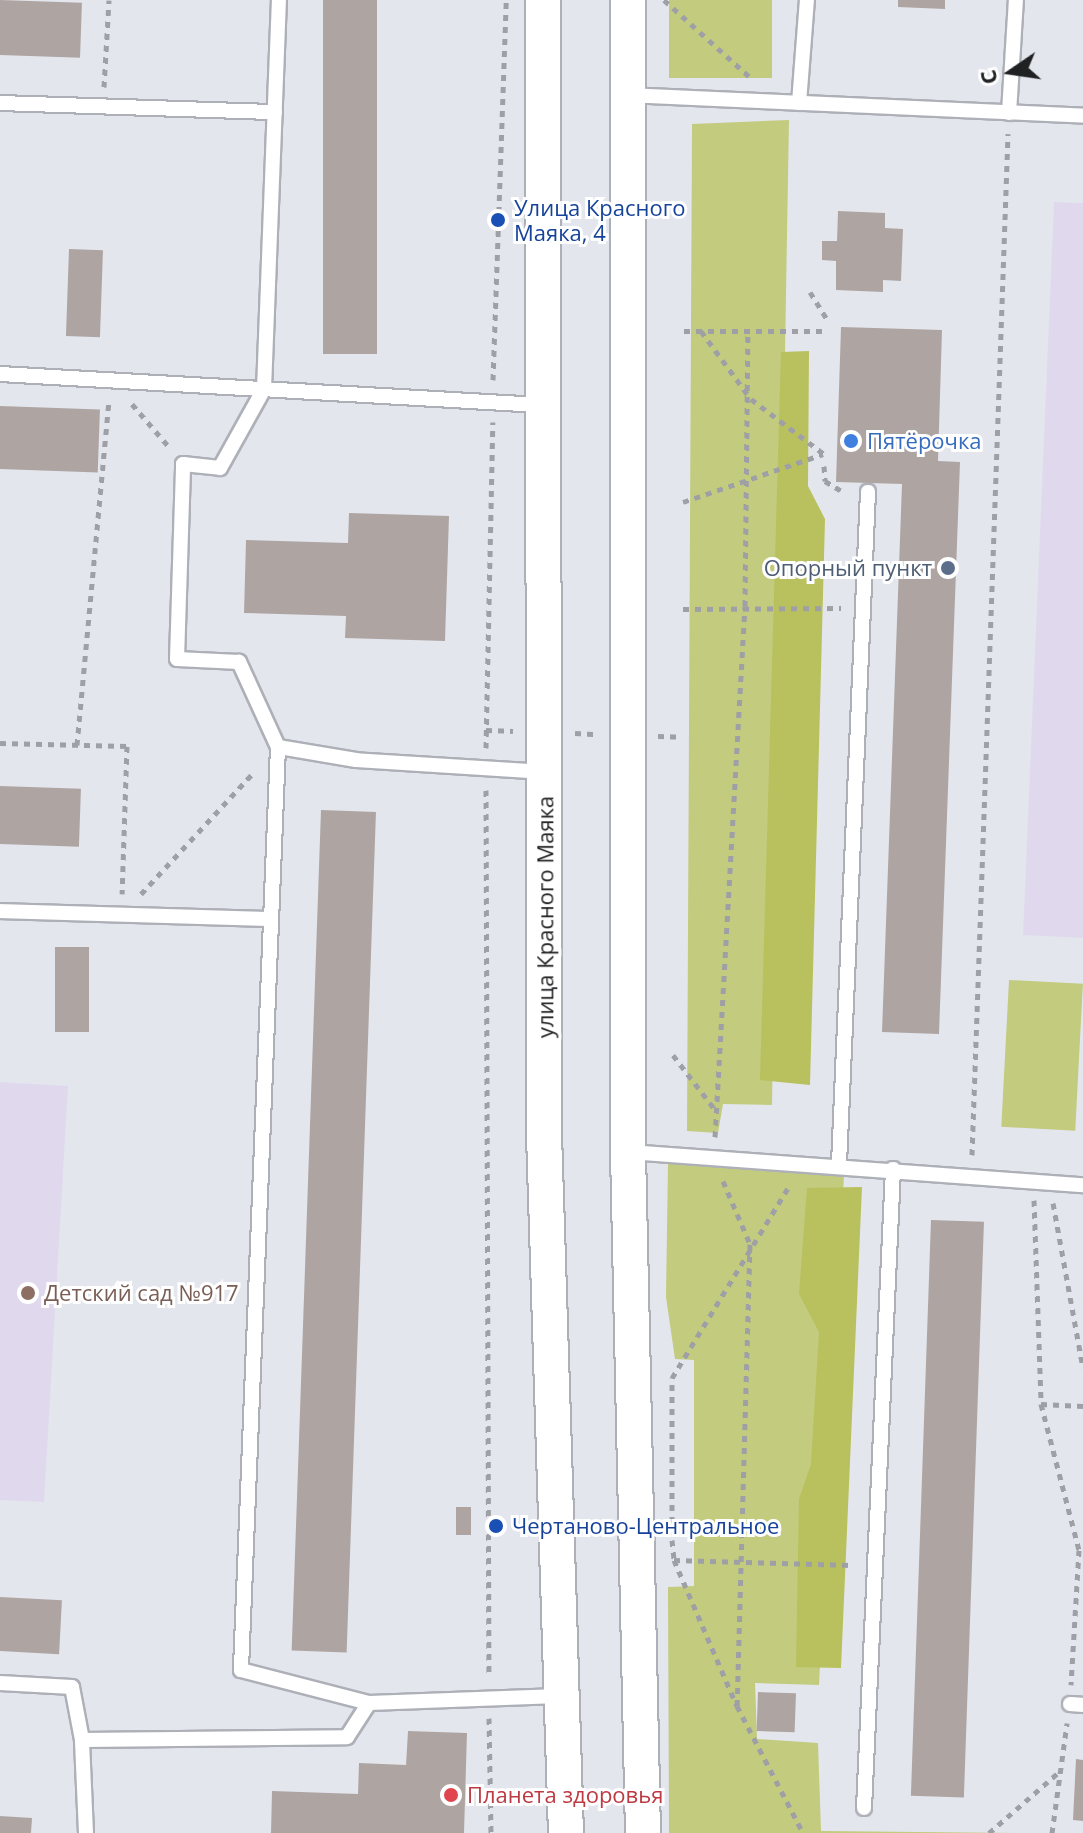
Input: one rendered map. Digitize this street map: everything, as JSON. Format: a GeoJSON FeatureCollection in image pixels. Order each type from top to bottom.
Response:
{"type":"FeatureCollection","features":[{"type":"Feature","properties":{"kind":"street","name":"улица Красного Маяка"},"geometry":{"type":"LineString","coordinates":[[543,0],[540,405],[545,772],[544,1134],[559,1696],[566,1833]]}},
{"type":"Feature","properties":{"kind":"street"},"geometry":{"type":"LineString","coordinates":[[628,0],[628,1152],[643,1833]]}},
{"type":"Feature","properties":{"kind":"lane"},"geometry":{"type":"LineString","coordinates":[[279,0],[264,389],[220,468],[183,464],[177,659],[239,662],[278,747],[241,1670],[369,1703],[559,1696]]}},
{"type":"Feature","properties":{"kind":"lane"},"geometry":{"type":"LineString","coordinates":[[799,103],[807,0]]}},
{"type":"Feature","properties":{"kind":"lane"},"geometry":{"type":"LineString","coordinates":[[1009,113],[1016,0]]}},
{"type":"Feature","properties":{"kind":"lane"},"geometry":{"type":"LineString","coordinates":[[627,95],[1083,116]]}},
{"type":"Feature","properties":{"kind":"lane"},"geometry":{"type":"LineString","coordinates":[[0,103],[275,112]]}},
{"type":"Feature","properties":{"kind":"lane"},"geometry":{"type":"LineString","coordinates":[[0,374],[540,405]]}},
{"type":"Feature","properties":{"kind":"lane"},"geometry":{"type":"LineString","coordinates":[[839,1164],[868,492]]}},
{"type":"Feature","properties":{"kind":"lane"},"geometry":{"type":"LineString","coordinates":[[278,747],[545,772]]}},
{"type":"Feature","properties":{"kind":"lane"},"geometry":{"type":"LineString","coordinates":[[0,911],[269,919]]}},
{"type":"Feature","properties":{"kind":"lane"},"geometry":{"type":"LineString","coordinates":[[628,1152],[806,1161],[1083,1185]]}},
{"type":"Feature","properties":{"kind":"lane"},"geometry":{"type":"LineString","coordinates":[[864,1808],[893,1169]]}},
{"type":"Feature","properties":{"kind":"lane"},"geometry":{"type":"LineString","coordinates":[[0,1683],[72,1687],[82,1740],[86,1833]]}},
{"type":"Feature","properties":{"kind":"lane"},"geometry":{"type":"LineString","coordinates":[[82,1740],[347,1737],[369,1703]]}},
{"type":"Feature","properties":{"kind":"path"},"geometry":{"type":"LineString","coordinates":[[103,106],[109,0]]}},
{"type":"Feature","properties":{"kind":"path"},"geometry":{"type":"LineString","coordinates":[[491,1833],[486,730],[506,0]]}},
{"type":"Feature","properties":{"kind":"path"},"geometry":{"type":"LineString","coordinates":[[664,0],[777,101]]}},
{"type":"Feature","properties":{"kind":"path"},"geometry":{"type":"LineString","coordinates":[[971,1175],[1009,113]]}},
{"type":"Feature","properties":{"kind":"path"},"geometry":{"type":"LineString","coordinates":[[810,292],[827,319]]}},
{"type":"Feature","properties":{"kind":"path"},"geometry":{"type":"LineString","coordinates":[[684,331],[826,331]]}},
{"type":"Feature","properties":{"kind":"path"},"geometry":{"type":"LineString","coordinates":[[683,502],[824,454],[751,399],[701,331]]}},
{"type":"Feature","properties":{"kind":"path"},"geometry":{"type":"LineString","coordinates":[[737,1706],[750,1244],[713,1157],[745,606],[751,399],[748,331]]}},
{"type":"Feature","properties":{"kind":"path"},"geometry":{"type":"LineString","coordinates":[[111,379],[183,464]]}},
{"type":"Feature","properties":{"kind":"path"},"geometry":{"type":"LineString","coordinates":[[77,745],[111,379]]}},
{"type":"Feature","properties":{"kind":"path"},"geometry":{"type":"LineString","coordinates":[[824,466],[825,481]]}},
{"type":"Feature","properties":{"kind":"path"},"geometry":{"type":"LineString","coordinates":[[683,609],[745,606],[862,608]]}},
{"type":"Feature","properties":{"kind":"path"},"geometry":{"type":"LineString","coordinates":[[486,730],[527,731]]}},
{"type":"Feature","properties":{"kind":"path"},"geometry":{"type":"LineString","coordinates":[[562,732],[611,734]]}},
{"type":"Feature","properties":{"kind":"path"},"geometry":{"type":"LineString","coordinates":[[646,735],[682,737]]}},
{"type":"Feature","properties":{"kind":"path"},"geometry":{"type":"LineString","coordinates":[[0,743],[127,746],[121,915]]}},
{"type":"Feature","properties":{"kind":"path"},"geometry":{"type":"LineString","coordinates":[[121,915],[278,747]]}},
{"type":"Feature","properties":{"kind":"path"},"geometry":{"type":"LineString","coordinates":[[673,1055],[717,1112]]}},
{"type":"Feature","properties":{"kind":"path"},"geometry":{"type":"LineString","coordinates":[[803,1833],[737,1706],[674,1560],[672,1378],[750,1244],[806,1161]]}},
{"type":"Feature","properties":{"kind":"path"},"geometry":{"type":"LineString","coordinates":[[1033,1181],[1041,1404],[1081,1548],[1076,1704],[1060,1771],[1052,1833]]}},
{"type":"Feature","properties":{"kind":"path"},"geometry":{"type":"LineString","coordinates":[[1050,1182],[1083,1368]]}},
{"type":"Feature","properties":{"kind":"path"},"geometry":{"type":"LineString","coordinates":[[1041,1404],[1083,1406]]}},
{"type":"Feature","properties":{"kind":"path"},"geometry":{"type":"LineString","coordinates":[[674,1560],[855,1565]]}},
{"type":"Feature","properties":{"kind":"path"},"geometry":{"type":"LineString","coordinates":[[989,1833],[1060,1771]]}},
{"type":"Feature","properties":{"kind":"shaded area"},"geometry":{"type":"Polygon","coordinates":[[[1054,202],[1083,203],[1083,938],[1023,935],[1054,202]]]}},
{"type":"Feature","properties":{"kind":"shaded area","name":"Детский сад №917"},"geometry":{"type":"Polygon","coordinates":[[[0,1082],[68,1086],[44,1502],[0,1500],[0,1082]]]}},
{"type":"Feature","properties":{"kind":"green space"},"geometry":{"type":"Polygon","coordinates":[[[669,0],[772,0],[772,78],[669,78],[669,0]]]}},
{"type":"Feature","properties":{"kind":"green space"},"geometry":{"type":"Polygon","coordinates":[[[789,120],[772,1105],[723,1104],[718,1133],[687,1131],[692,124],[789,120]]]}},
{"type":"Feature","properties":{"kind":"green space"},"geometry":{"type":"Polygon","coordinates":[[[809,351],[808,486],[825,519],[810,1085],[760,1080],[781,352],[809,351]]]}},
{"type":"Feature","properties":{"kind":"green space"},"geometry":{"type":"Polygon","coordinates":[[[1009,980],[1083,984],[1075,1131],[1001,1127],[1009,980]]]}},
{"type":"Feature","properties":{"kind":"green space"},"geometry":{"type":"Polygon","coordinates":[[[668,1163],[844,1175],[819,1685],[755,1683],[757,1739],[818,1743],[821,1831],[1026,1833],[669,1833],[668,1587],[694,1586],[694,1360],[675,1359],[666,1297],[668,1163]]]}},
{"type":"Feature","properties":{"kind":"green space"},"geometry":{"type":"Polygon","coordinates":[[[862,1187],[841,1668],[796,1667],[799,1499],[811,1464],[819,1332],[799,1294],[807,1188],[862,1187]]]}},
{"type":"Feature","properties":{"kind":"building"},"geometry":{"type":"Polygon","coordinates":[[[0,0],[82,3],[80,58],[0,55],[0,0]]]}},
{"type":"Feature","properties":{"kind":"building"},"geometry":{"type":"Polygon","coordinates":[[[323,0],[377,0],[377,354],[323,354],[323,0]]]}},
{"type":"Feature","properties":{"kind":"building"},"geometry":{"type":"Polygon","coordinates":[[[898,0],[945,0],[945,9],[898,7],[898,0]]]}},
{"type":"Feature","properties":{"kind":"building"},"geometry":{"type":"Polygon","coordinates":[[[838,211],[885,213],[885,228],[903,229],[901,281],[883,280],[883,292],[836,290],[836,261],[822,260],[822,241],[837,241],[838,211]]]}},
{"type":"Feature","properties":{"kind":"building"},"geometry":{"type":"Polygon","coordinates":[[[69,249],[103,250],[100,337],[66,336],[69,249]]]}},
{"type":"Feature","properties":{"kind":"building"},"geometry":{"type":"Polygon","coordinates":[[[841,327],[942,330],[938,461],[960,462],[939,1034],[882,1032],[902,484],[836,482],[841,327]]]}},
{"type":"Feature","properties":{"kind":"building"},"geometry":{"type":"Polygon","coordinates":[[[0,406],[100,409],[98,472],[0,469],[0,406]]]}},
{"type":"Feature","properties":{"kind":"building"},"geometry":{"type":"Polygon","coordinates":[[[349,513],[449,516],[445,641],[345,638],[346,616],[244,613],[246,540],[348,543],[349,513]]]}},
{"type":"Feature","properties":{"kind":"building"},"geometry":{"type":"Polygon","coordinates":[[[0,786],[81,789],[79,847],[0,844],[0,786]]]}},
{"type":"Feature","properties":{"kind":"building"},"geometry":{"type":"Polygon","coordinates":[[[321,810],[376,812],[347,1652],[292,1650],[321,810]]]}},
{"type":"Feature","properties":{"kind":"building"},"geometry":{"type":"Polygon","coordinates":[[[55,947],[89,947],[89,1032],[55,1032],[55,947]]]}},
{"type":"Feature","properties":{"kind":"building"},"geometry":{"type":"Polygon","coordinates":[[[931,1220],[984,1222],[964,1797],[911,1796],[931,1220]]]}},
{"type":"Feature","properties":{"kind":"building"},"geometry":{"type":"Polygon","coordinates":[[[456,1507],[471,1507],[471,1535],[456,1535],[456,1507]]]}},
{"type":"Feature","properties":{"kind":"building"},"geometry":{"type":"Polygon","coordinates":[[[0,1597],[62,1600],[59,1654],[0,1651],[0,1597]]]}},
{"type":"Feature","properties":{"kind":"building"},"geometry":{"type":"Polygon","coordinates":[[[758,1692],[796,1693],[795,1732],[757,1731],[758,1692]]]}},
{"type":"Feature","properties":{"kind":"building"},"geometry":{"type":"Polygon","coordinates":[[[408,1731],[467,1733],[464,1833],[271,1833],[272,1791],[358,1794],[359,1763],[406,1765],[408,1731]]]}},
{"type":"Feature","properties":{"kind":"building"},"geometry":{"type":"Polygon","coordinates":[[[1076,1759],[1083,1760],[1083,1821],[1073,1820],[1076,1759]]]}},
{"type":"Feature","properties":{"kind":"building"},"geometry":{"type":"Polygon","coordinates":[[[0,1816],[32,1818],[31,1833],[0,1833],[0,1816]]]}},
{"type":"Feature","properties":{"kind":"place","name":"Улица Красного Маяка, 4"},"geometry":{"type":"Point","coordinates":[498,220]}},
{"type":"Feature","properties":{"kind":"place","name":"Пятёрочка"},"geometry":{"type":"Point","coordinates":[851,441]}},
{"type":"Feature","properties":{"kind":"place","name":"Опорный пункт"},"geometry":{"type":"Point","coordinates":[948,568]}},
{"type":"Feature","properties":{"kind":"place","name":"Детский сад №917"},"geometry":{"type":"Point","coordinates":[28,1293]}},
{"type":"Feature","properties":{"kind":"place","name":"Чертаново-Центральное"},"geometry":{"type":"Point","coordinates":[496,1526]}},
{"type":"Feature","properties":{"kind":"place","name":"Планета здоровья"},"geometry":{"type":"Point","coordinates":[451,1795]}}]}
